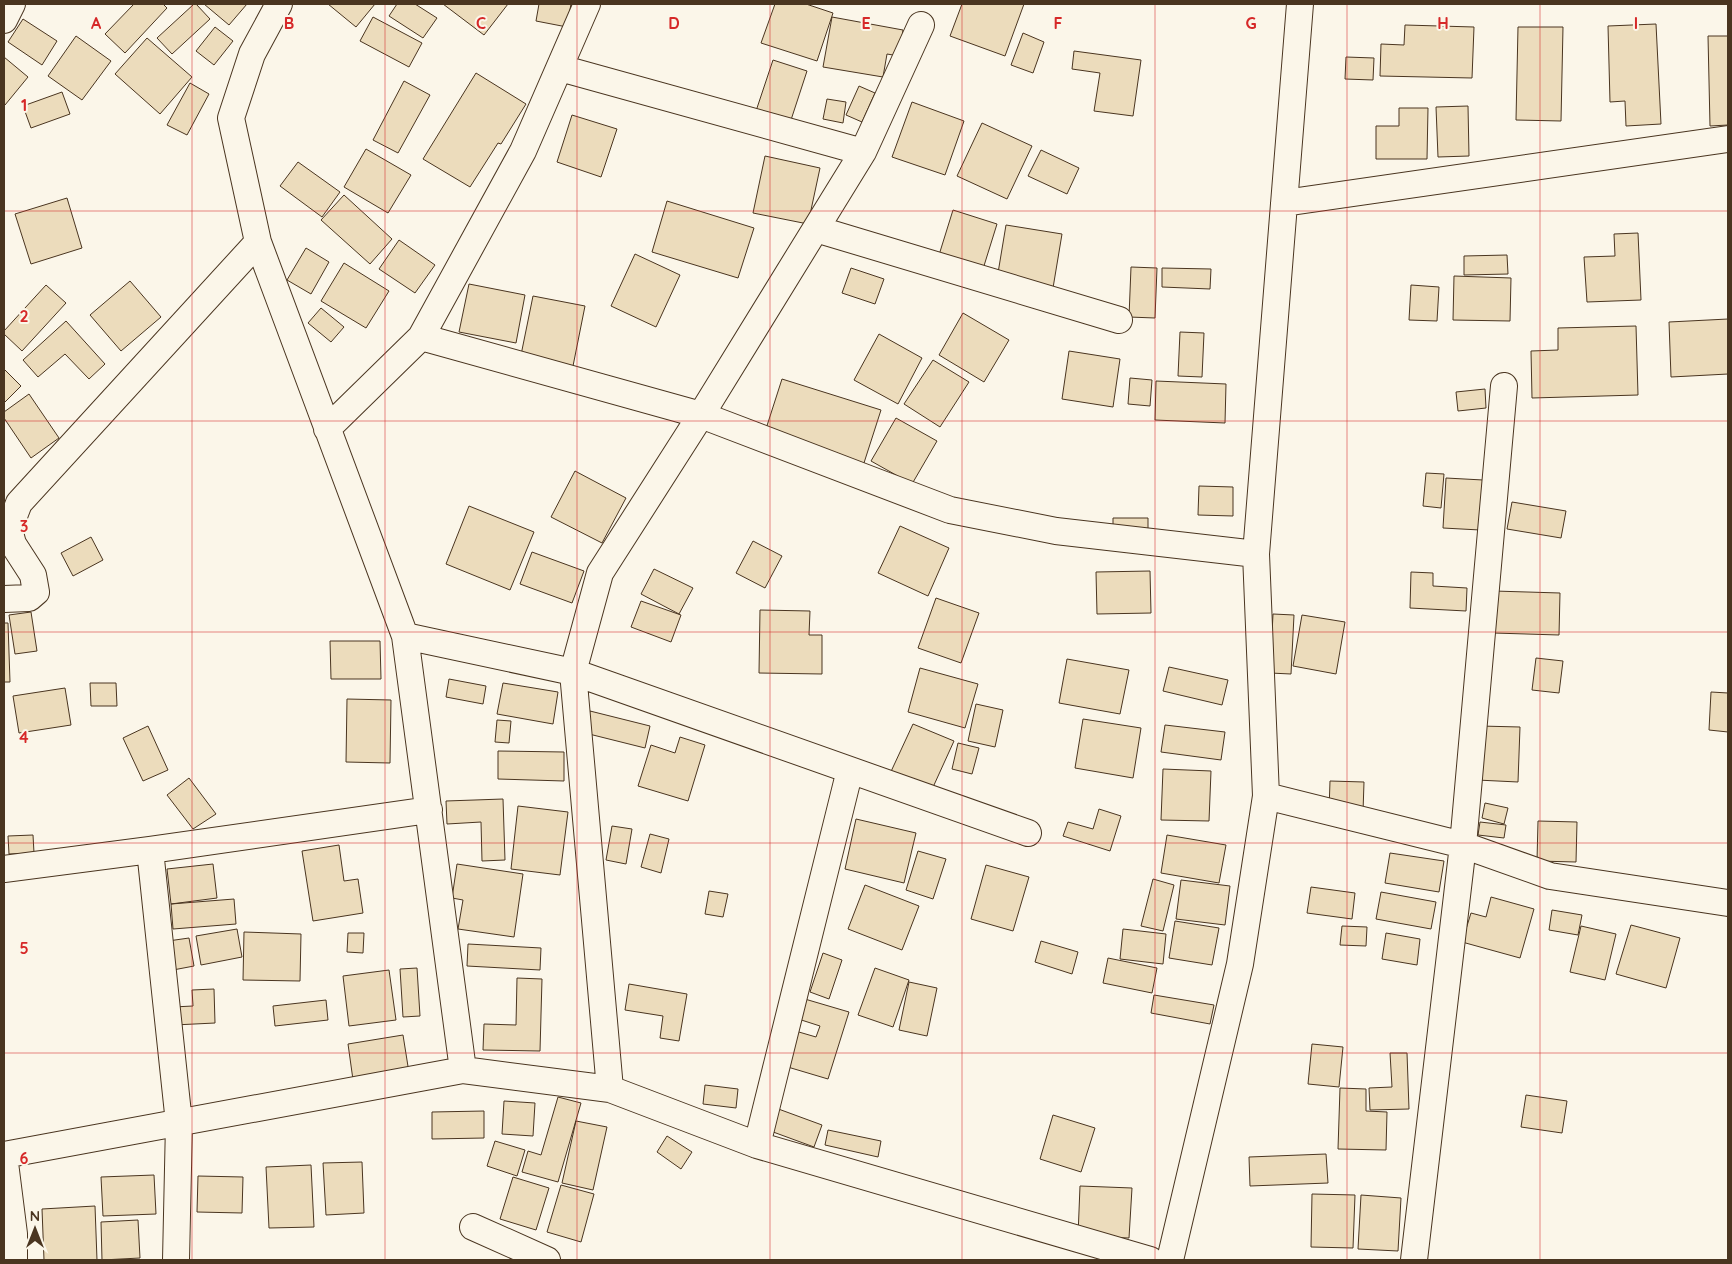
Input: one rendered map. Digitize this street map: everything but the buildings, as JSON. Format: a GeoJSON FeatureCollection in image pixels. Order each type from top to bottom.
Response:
{"type":"FeatureCollection","features":[{"type":"Feature","properties":{"kind":"street"},"geometry":{"type":"LineString","coordinates":[[4,20],[12,4]]}},
{"type":"Feature","properties":{"kind":"street"},"geometry":{"type":"LineString","coordinates":[[279,4],[252,54],[231,118],[258,242],[405,636],[463,1070]]}},
{"type":"Feature","properties":{"kind":"street"},"geometry":{"type":"LineString","coordinates":[[327,429],[421,337],[523,151],[588,4]]}},
{"type":"Feature","properties":{"kind":"street"},"geometry":{"type":"LineString","coordinates":[[1170,1260],[1240,964],[1266,796],[1256,554],[1300,4]]}},
{"type":"Feature","properties":{"kind":"street"},"geometry":{"type":"LineString","coordinates":[[610,1089],[573,672],[600,573],[701,415],[863,152],[921,25]]}},
{"type":"Feature","properties":{"kind":"street"},"geometry":{"type":"LineString","coordinates":[[560,68],[863,152]]}},
{"type":"Feature","properties":{"kind":"street"},"geometry":{"type":"LineString","coordinates":[[1284,203],[1728,139]]}},
{"type":"Feature","properties":{"kind":"street"},"geometry":{"type":"LineString","coordinates":[[816,229],[1119,320]]}},
{"type":"Feature","properties":{"kind":"street"},"geometry":{"type":"LineString","coordinates":[[4,599],[29,598],[36,592],[33,575],[13,544],[10,530],[19,503],[258,242]]}},
{"type":"Feature","properties":{"kind":"street"},"geometry":{"type":"LineString","coordinates":[[421,337],[701,415],[950,510],[1056,532],[1256,554]]}},
{"type":"Feature","properties":{"kind":"street"},"geometry":{"type":"LineString","coordinates":[[1414,1260],[1463,845],[1504,386]]}},
{"type":"Feature","properties":{"kind":"street"},"geometry":{"type":"LineString","coordinates":[[405,636],[573,672],[1028,833]]}},
{"type":"Feature","properties":{"kind":"street"},"geometry":{"type":"LineString","coordinates":[[757,1145],[850,770]]}},
{"type":"Feature","properties":{"kind":"street"},"geometry":{"type":"LineString","coordinates":[[1266,796],[1463,845],[1550,876],[1728,903]]}},
{"type":"Feature","properties":{"kind":"street"},"geometry":{"type":"LineString","coordinates":[[4,869],[429,810]]}},
{"type":"Feature","properties":{"kind":"street"},"geometry":{"type":"LineString","coordinates":[[150,850],[179,1122],[176,1260]]}},
{"type":"Feature","properties":{"kind":"street"},"geometry":{"type":"LineString","coordinates":[[14,1260],[14,1234],[4,1155],[463,1070],[610,1089],[757,1145],[1150,1260]]}},
{"type":"Feature","properties":{"kind":"street"},"geometry":{"type":"LineString","coordinates":[[473,1228],[547,1260]]}}]}
